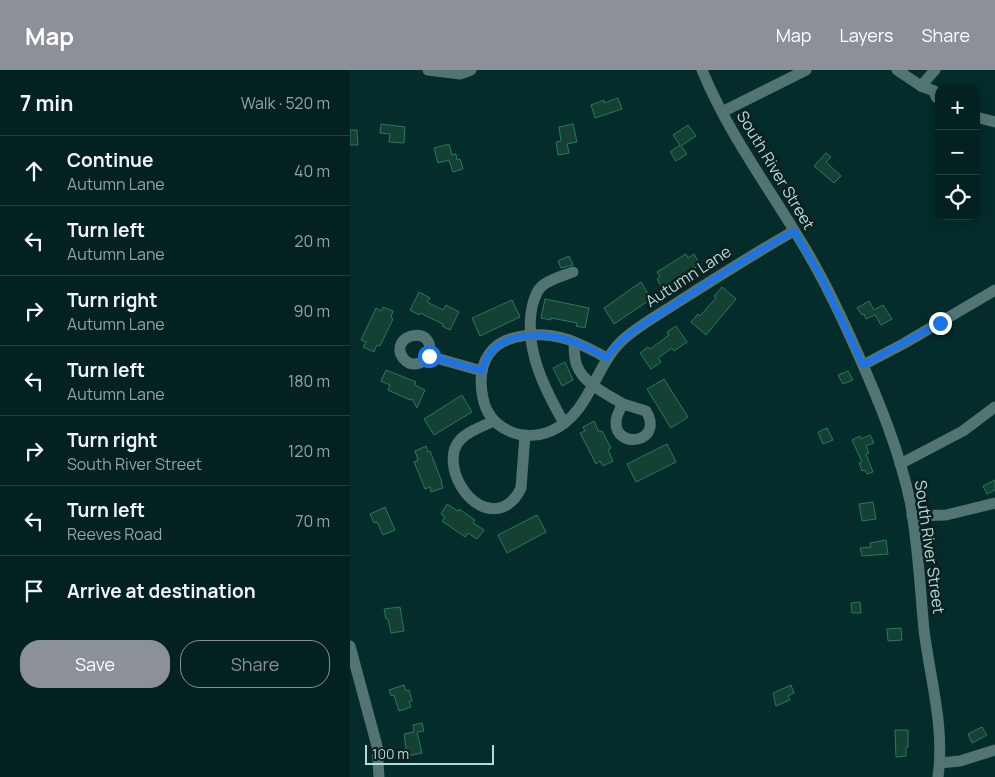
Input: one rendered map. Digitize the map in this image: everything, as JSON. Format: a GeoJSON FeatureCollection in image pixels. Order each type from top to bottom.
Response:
{"type":"FeatureCollection","features":[{"type":"Feature","properties":{"kind":"street"},"geometry":{"type":"LineString","coordinates":[[428,70],[460,74],[471,70]]}},
{"type":"Feature","properties":{"kind":"street","name":"South River Street"},"geometry":{"type":"LineString","coordinates":[[702,70],[722,112],[821,277],[863,365],[900,464],[912,516],[924,630],[939,723],[940,763],[938,777]]}},
{"type":"Feature","properties":{"kind":"street"},"geometry":{"type":"LineString","coordinates":[[722,112],[806,70]]}},
{"type":"Feature","properties":{"kind":"street"},"geometry":{"type":"LineString","coordinates":[[897,70],[921,86],[934,91],[935,94]]}},
{"type":"Feature","properties":{"kind":"street"},"geometry":{"type":"LineString","coordinates":[[921,86],[935,70]]}},
{"type":"Feature","properties":{"kind":"street"},"geometry":{"type":"LineString","coordinates":[[980,118],[995,122]]}},
{"type":"Feature","properties":{"kind":"street","name":"Autumn Lane"},"geometry":{"type":"LineString","coordinates":[[494,421],[506,430],[525,435],[542,434],[564,423],[577,411],[607,358],[625,338],[741,261],[794,231]]}},
{"type":"Feature","properties":{"kind":"street"},"geometry":{"type":"LineString","coordinates":[[564,423],[536,363],[530,336],[532,309],[538,291],[546,283],[573,272]]}},
{"type":"Feature","properties":{"kind":"street"},"geometry":{"type":"LineString","coordinates":[[863,365],[995,290]]}},
{"type":"Feature","properties":{"kind":"street"},"geometry":{"type":"LineString","coordinates":[[525,435],[521,488],[518,495],[506,506],[496,509],[481,507],[467,496],[461,486],[455,473],[454,452],[456,445],[466,435],[494,421],[485,406],[483,398],[482,371],[485,361],[495,347],[514,338],[555,336],[574,342],[607,358]]}},
{"type":"Feature","properties":{"kind":"street"},"geometry":{"type":"LineString","coordinates":[[574,342],[577,368],[593,385],[623,404]]}},
{"type":"Feature","properties":{"kind":"street"},"geometry":{"type":"LineString","coordinates":[[429,356],[482,371]]}},
{"type":"Feature","properties":{"kind":"street"},"geometry":{"type":"LineString","coordinates":[[900,464],[964,431],[995,407]]}},
{"type":"Feature","properties":{"kind":"street"},"geometry":{"type":"LineString","coordinates":[[912,516],[946,515],[995,503]]}},
{"type":"Feature","properties":{"kind":"street"},"geometry":{"type":"LineString","coordinates":[[350,646],[377,746],[379,777]]}},
{"type":"Feature","properties":{"kind":"street"},"geometry":{"type":"LineString","coordinates":[[940,763],[960,761],[995,750]]}},
{"type":"Feature","properties":{"kind":"building"},"geometry":{"type":"Polygon","coordinates":[[[618,98],[622,109],[595,118],[591,105],[604,100],[604,103],[618,98]]]}},
{"type":"Feature","properties":{"kind":"building"},"geometry":{"type":"Polygon","coordinates":[[[381,124],[405,127],[404,143],[389,142],[390,134],[380,133],[381,124]]]}},
{"type":"Feature","properties":{"kind":"building"},"geometry":{"type":"Polygon","coordinates":[[[573,124],[577,142],[567,144],[569,153],[558,155],[556,142],[561,141],[559,127],[573,124]]]}},
{"type":"Feature","properties":{"kind":"building"},"geometry":{"type":"Polygon","coordinates":[[[688,125],[696,136],[681,146],[687,154],[676,161],[670,152],[680,145],[673,135],[688,125]]]}},
{"type":"Feature","properties":{"kind":"building"},"geometry":{"type":"Polygon","coordinates":[[[350,130],[357,130],[358,145],[350,145],[350,130]]]}},
{"type":"Feature","properties":{"kind":"building"},"geometry":{"type":"Polygon","coordinates":[[[449,144],[452,155],[456,154],[457,160],[460,159],[463,169],[453,172],[449,160],[438,163],[434,148],[449,144]]]}},
{"type":"Feature","properties":{"kind":"building"},"geometry":{"type":"Polygon","coordinates":[[[826,153],[831,157],[826,162],[841,176],[834,183],[814,166],[826,153]]]}},
{"type":"Feature","properties":{"kind":"building"},"geometry":{"type":"Polygon","coordinates":[[[686,254],[688,258],[694,254],[700,265],[689,271],[691,275],[663,289],[657,279],[660,277],[657,272],[686,254]]]}},
{"type":"Feature","properties":{"kind":"building"},"geometry":{"type":"Polygon","coordinates":[[[569,256],[573,265],[561,268],[558,261],[569,256]]]}},
{"type":"Feature","properties":{"kind":"building"},"geometry":{"type":"Polygon","coordinates":[[[641,282],[651,299],[614,324],[604,308],[641,282]]]}},
{"type":"Feature","properties":{"kind":"building"},"geometry":{"type":"Polygon","coordinates":[[[722,287],[736,299],[706,335],[691,322],[698,314],[700,316],[716,298],[714,296],[722,287]]]}},
{"type":"Feature","properties":{"kind":"building"},"geometry":{"type":"Polygon","coordinates":[[[419,292],[430,298],[427,302],[443,310],[446,305],[459,312],[450,330],[442,326],[443,324],[410,310],[419,292]]]}},
{"type":"Feature","properties":{"kind":"building"},"geometry":{"type":"Polygon","coordinates":[[[545,299],[589,308],[585,328],[576,326],[577,323],[541,318],[545,299]]]}},
{"type":"Feature","properties":{"kind":"building"},"geometry":{"type":"Polygon","coordinates":[[[512,300],[520,317],[480,336],[472,318],[512,300]]]}},
{"type":"Feature","properties":{"kind":"building"},"geometry":{"type":"Polygon","coordinates":[[[869,301],[874,310],[883,305],[892,319],[881,325],[875,315],[866,319],[864,314],[862,315],[857,308],[869,301]]]}},
{"type":"Feature","properties":{"kind":"building"},"geometry":{"type":"Polygon","coordinates":[[[383,307],[393,311],[391,317],[393,319],[380,346],[377,345],[374,352],[363,347],[366,342],[361,340],[376,308],[381,311],[383,307]]]}},
{"type":"Feature","properties":{"kind":"building"},"geometry":{"type":"Polygon","coordinates":[[[676,326],[687,342],[674,351],[672,348],[658,358],[661,362],[651,369],[640,353],[648,347],[650,349],[669,335],[667,332],[676,326]]]}},
{"type":"Feature","properties":{"kind":"building"},"geometry":{"type":"Polygon","coordinates":[[[565,362],[573,380],[562,386],[553,368],[565,362]]]}},
{"type":"Feature","properties":{"kind":"building"},"geometry":{"type":"Polygon","coordinates":[[[386,370],[416,382],[415,385],[425,390],[417,408],[412,399],[410,400],[388,390],[390,385],[381,381],[386,370]]]}},
{"type":"Feature","properties":{"kind":"building"},"geometry":{"type":"Polygon","coordinates":[[[848,371],[853,380],[843,384],[838,375],[848,371]]]}},
{"type":"Feature","properties":{"kind":"building"},"geometry":{"type":"Polygon","coordinates":[[[664,379],[688,417],[671,428],[647,389],[664,379]]]}},
{"type":"Feature","properties":{"kind":"building"},"geometry":{"type":"Polygon","coordinates":[[[462,395],[472,412],[434,435],[424,419],[462,395]]]}},
{"type":"Feature","properties":{"kind":"building"},"geometry":{"type":"Polygon","coordinates":[[[594,421],[599,432],[602,431],[611,448],[608,450],[613,461],[603,466],[600,461],[596,464],[580,433],[585,431],[583,427],[594,421]]]}},
{"type":"Feature","properties":{"kind":"building"},"geometry":{"type":"Polygon","coordinates":[[[827,428],[833,440],[823,444],[818,432],[827,428]]]}},
{"type":"Feature","properties":{"kind":"building"},"geometry":{"type":"Polygon","coordinates":[[[870,435],[874,443],[866,446],[869,453],[866,454],[873,472],[867,474],[865,470],[862,471],[859,463],[862,462],[852,440],[860,436],[861,439],[870,435]]]}},
{"type":"Feature","properties":{"kind":"building"},"geometry":{"type":"Polygon","coordinates":[[[667,444],[676,462],[636,482],[627,464],[667,444]]]}},
{"type":"Feature","properties":{"kind":"building"},"geometry":{"type":"Polygon","coordinates":[[[426,446],[428,452],[430,451],[443,488],[431,492],[430,487],[425,489],[414,462],[418,460],[415,451],[426,446]]]}},
{"type":"Feature","properties":{"kind":"building"},"geometry":{"type":"Polygon","coordinates":[[[995,480],[995,490],[987,494],[983,486],[995,480]]]}},
{"type":"Feature","properties":{"kind":"building"},"geometry":{"type":"Polygon","coordinates":[[[873,502],[876,519],[862,521],[859,504],[873,502]]]}},
{"type":"Feature","properties":{"kind":"building"},"geometry":{"type":"Polygon","coordinates":[[[447,504],[458,511],[459,509],[475,520],[473,523],[484,530],[477,539],[468,533],[465,537],[442,521],[445,517],[441,514],[447,504]]]}},
{"type":"Feature","properties":{"kind":"building"},"geometry":{"type":"Polygon","coordinates":[[[385,507],[395,530],[383,535],[377,522],[374,523],[370,514],[385,507]]]}},
{"type":"Feature","properties":{"kind":"building"},"geometry":{"type":"Polygon","coordinates":[[[537,515],[546,532],[507,553],[498,535],[537,515]]]}},
{"type":"Feature","properties":{"kind":"building"},"geometry":{"type":"Polygon","coordinates":[[[886,540],[888,554],[862,556],[860,548],[871,547],[870,543],[886,540]]]}},
{"type":"Feature","properties":{"kind":"building"},"geometry":{"type":"Polygon","coordinates":[[[860,602],[861,613],[852,613],[851,603],[860,602]]]}},
{"type":"Feature","properties":{"kind":"building"},"geometry":{"type":"Polygon","coordinates":[[[400,607],[404,631],[391,633],[384,609],[400,607]]]}},
{"type":"Feature","properties":{"kind":"building"},"geometry":{"type":"Polygon","coordinates":[[[901,628],[902,640],[888,641],[887,629],[901,628]]]}},
{"type":"Feature","properties":{"kind":"building"},"geometry":{"type":"Polygon","coordinates":[[[404,685],[406,691],[409,690],[412,701],[409,702],[411,707],[399,711],[394,695],[391,696],[389,690],[404,685]]]}},
{"type":"Feature","properties":{"kind":"building"},"geometry":{"type":"Polygon","coordinates":[[[791,685],[794,693],[788,696],[790,700],[776,706],[773,693],[791,685]]]}},
{"type":"Feature","properties":{"kind":"building"},"geometry":{"type":"Polygon","coordinates":[[[422,723],[424,731],[417,732],[422,753],[407,756],[404,734],[414,732],[413,725],[422,723]]]}},
{"type":"Feature","properties":{"kind":"building"},"geometry":{"type":"Polygon","coordinates":[[[982,727],[987,735],[972,743],[968,734],[982,727]]]}},
{"type":"Feature","properties":{"kind":"building"},"geometry":{"type":"Polygon","coordinates":[[[895,730],[908,730],[906,756],[896,757],[895,730]]]}},
{"type":"Feature","properties":{"kind":"route"},"geometry":{"type":"LineString","coordinates":[[429,356],[482,371],[489,353],[495,347],[514,338],[542,335],[567,339],[607,358],[625,338],[643,325],[741,261],[794,231],[821,277],[863,365],[940,323]]}}]}
